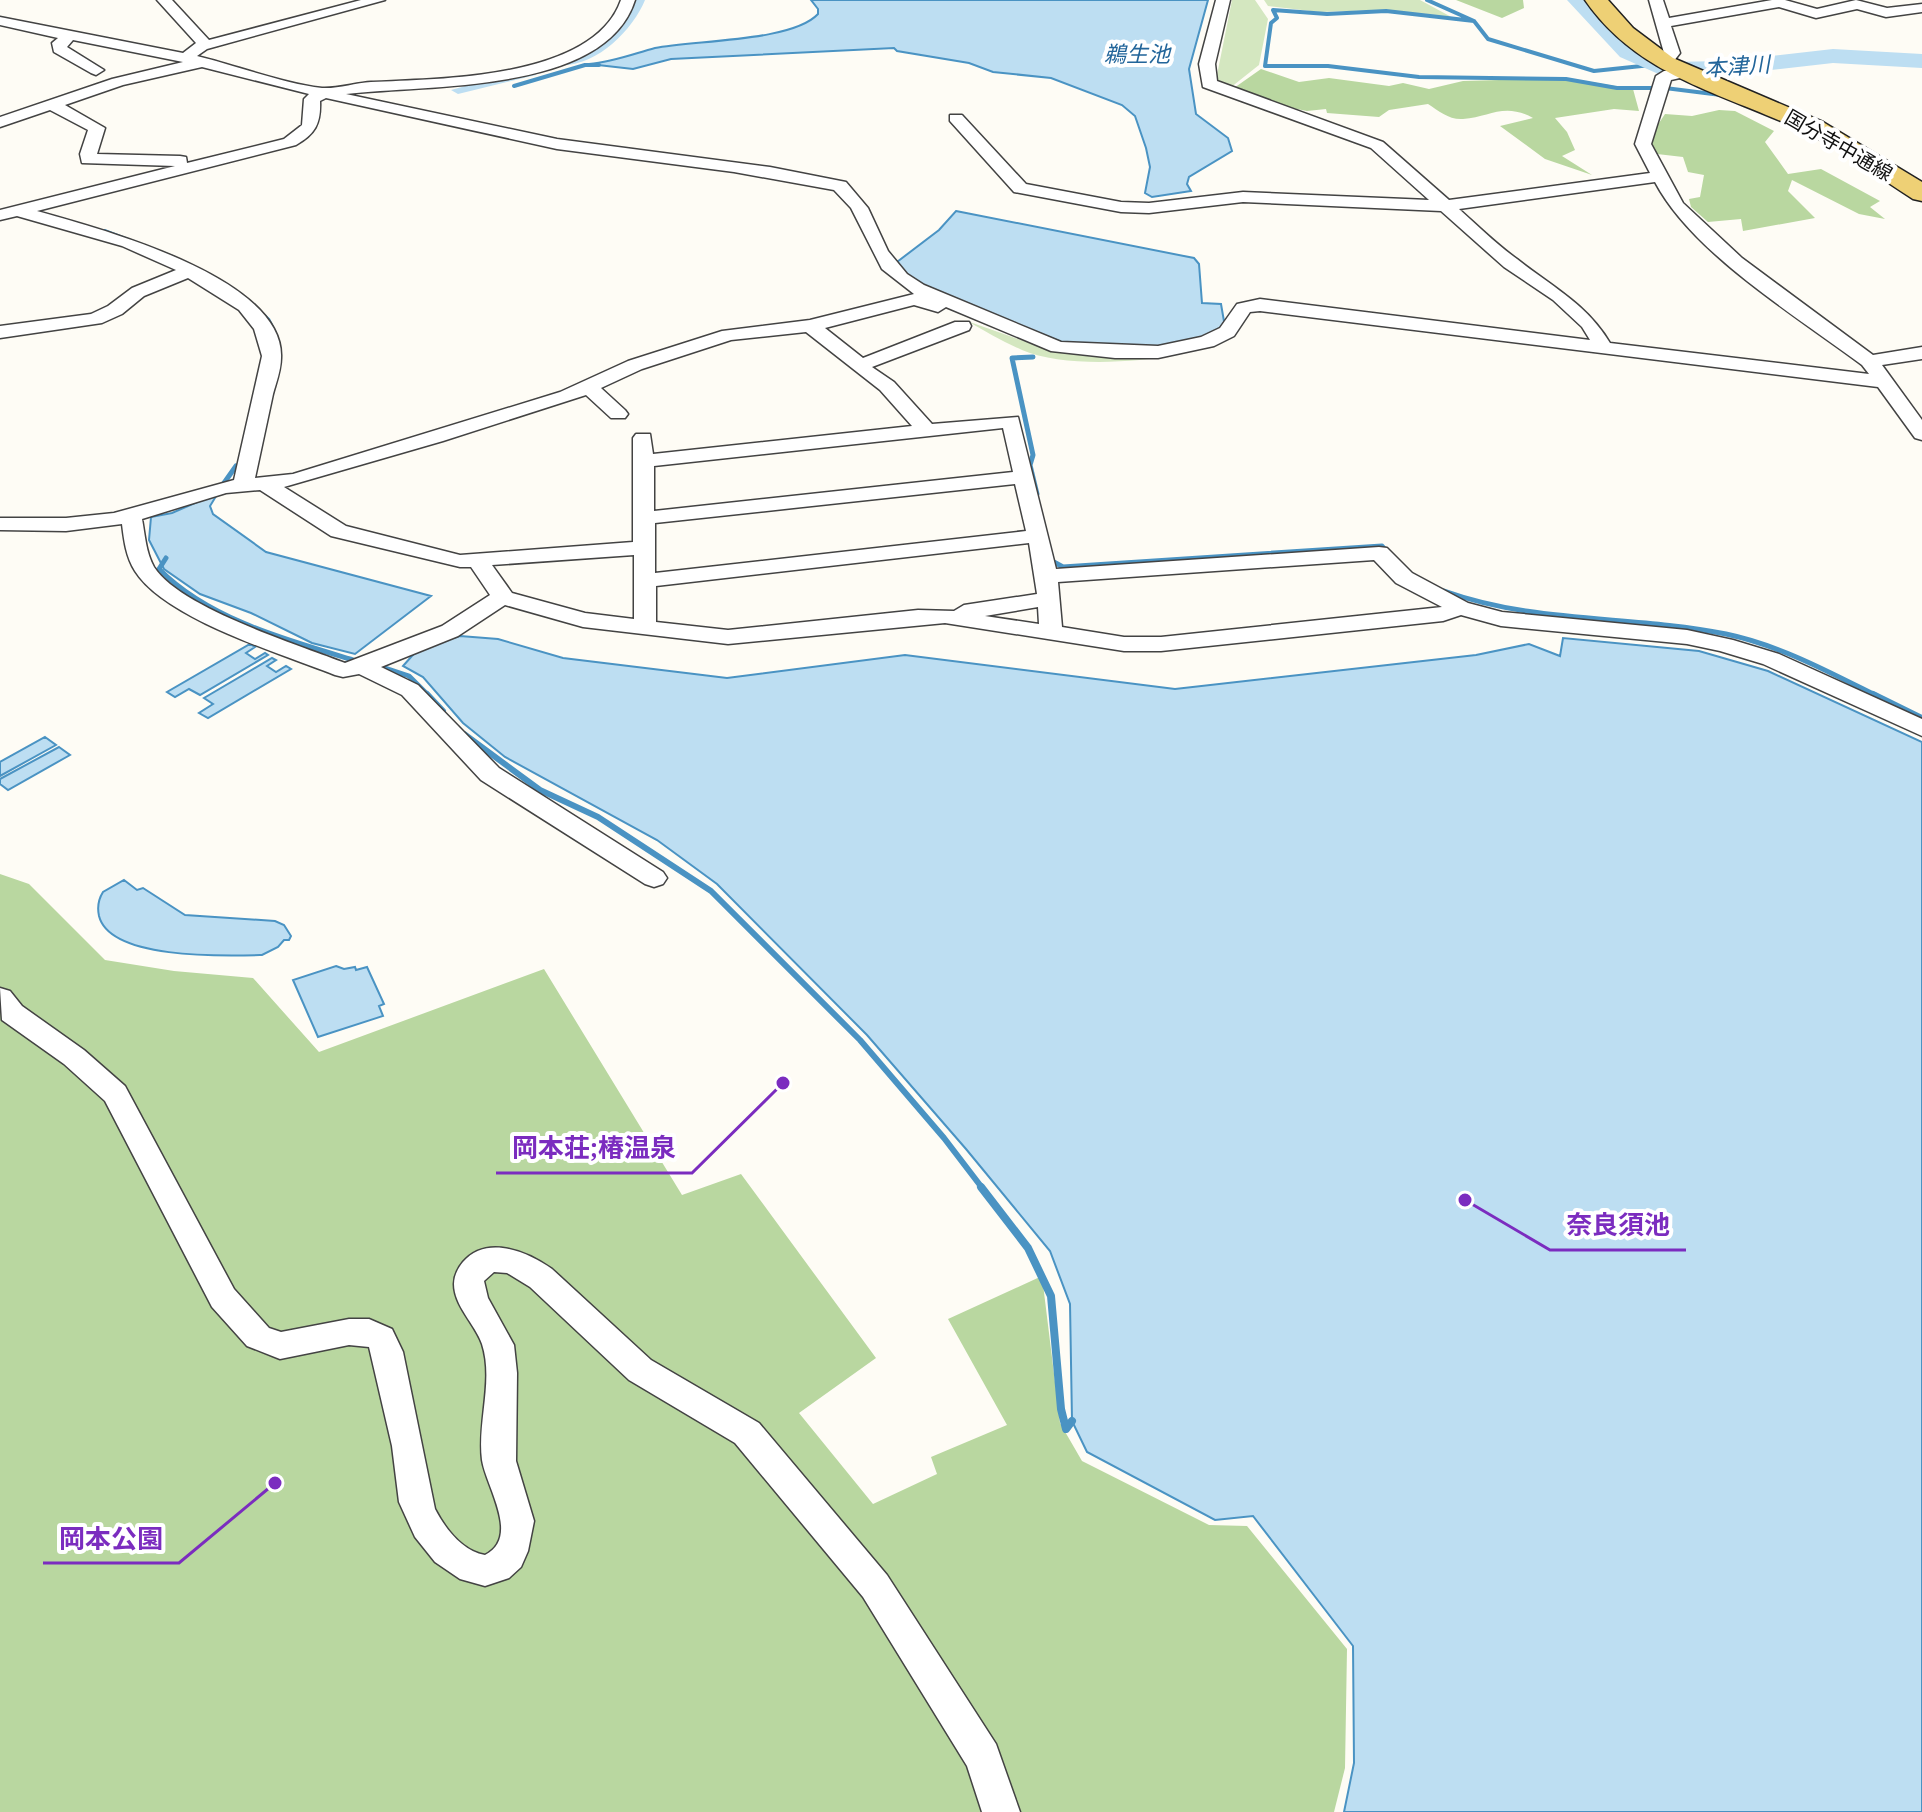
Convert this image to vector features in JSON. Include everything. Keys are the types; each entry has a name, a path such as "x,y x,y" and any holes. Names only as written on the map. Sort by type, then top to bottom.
{"main road":[{"name":"国分寺中通線","path":"1596,0 1625,33 1675,68 1814,127 1922,193"}],"street":[{"path":"164,0 188,23 203,54"},
{"path":"0,122 378,0"},
{"path":"6,210 290,142 307,132 313,122 312,99 325,93 354,88 454,83 575,53 614,28 622,19 628,0"},
{"path":"1223,0 1207,64 1209,84 1377,145 1510,263 1559,296 1590,324 1604,348"},
{"path":"1656,0 1675,68 1664,76 1658,88 1643,144 1658,177 1685,216 1726,254 1878,359 1922,369"},
{"path":"1663,23 1780,3 1816,14 1858,4 1886,13 1922,8"},
{"path":"0,21 68,37 183,57 203,54 325,93 546,142 746,168 840,186 851,197 891,271 918,289 1058,347 1158,352 1207,342 1227,332 1244,308 1260,305 1883,382"},
{"path":"68,37 60,43 59,49 96,70"},
{"path":"52,105 97,128 96,136 89,144 88,159 216,162"},
{"path":"956,118 1011,182 1020,188 1090,202 1149,208 1243,197 1443,206 1658,177"},
{"path":"6,210 128,242 170,259 246,306 263,328 272,356 243,485"},
{"path":"0,332 95,319 115,310 138,292 189,271"},
{"path":"0,524 48,527 89,525 131,516 224,487 309,476 532,408 589,387 635,365 729,335 810,326 915,299 975,318 988,319"},
{"path":"810,326 887,386 927,430"},
{"path":"859,366 962,326"},
{"path":"1878,359 1922,353"},
{"path":"1878,359 1883,382 1915,415 1922,434"},
{"path":"589,387 618,414"},
{"path":"643,461 1011,421 1047,576 1051,634"},
{"path":"641,627 645,621 643,438"},
{"path":"644,518 1024,477"},
{"path":"265,484 339,531 460,561 644,548"},
{"path":"131,516 136,548 146,572 163,590 198,609 343,670 362,666 466,624 502,597"},
{"path":"645,581 1038,536"},
{"path":"1047,576 1379,553 1404,578 1460,608 1501,619 1687,637 1725,645 1771,659 1922,728"},
{"path":"479,561 482,569 499,585 502,597"},
{"path":"502,597 583,620 728,637 753,637 945,616 1050,599"},
{"path":"945,616 1124,644 1161,644 1443,614 1460,608"},
{"path":"362,666 410,690 490,774 654,878"},
{"path":"0,998 12,1013 74,1057 115,1094 223,1298 258,1337 280,1346 349,1332 369,1332 381,1338 387,1352 414,1477 416,1502 425,1522 445,1551 465,1565 485,1571 498,1566 511,1554 517,1530 515,1503 499,1464 496,1428 499,1349 493,1330 473,1300 468,1282 471,1274 486,1263 497,1259 510,1260 523,1264 541,1278 640,1370 747,1433 875,1586 983,1757 1001,1812"}],"green space":[{"path":"1232,0 1255,0 1268,19 1259,65 1230,88 1216,80"},
{"path":"1264,0 1420,0 1457,20 1382,10 1319,12 1268,6"},
{"path":"1456,0 1523,0 1524,8 1502,18"},
{"path":"1261,69 1299,82 1329,78 1389,86 1403,83 1429,89 1463,81 1567,78 1633,89 1639,111 1614,109 1555,118 1567,132 1575,150 1562,156 1592,175 1545,159 1500,126 1533,118 1523,113 1505,111 1458,119 1428,104 1389,110 1379,117 1327,113 1326,109 1307,111 1282,106 1234,88"},
{"path":"1719,110 1735,111 1774,131 1765,142 1788,174 1821,169 1880,201 1870,207 1885,219 1859,214 1792,180 1788,191 1815,218 1743,231 1741,219 1708,222 1691,207 1689,199 1700,197 1704,175 1688,172 1683,157 1657,154 1649,138 1665,114 1692,116"},
{"path":"967,321 1055,352 1096,357 1175,355 1118,361 1056,359 1022,350"},
{"path":"0,874 29,884 105,960 174,971 253,978 319,1052 544,969 682,1195 741,1174 876,1358 799,1413 873,1504 937,1474 931,1457 1007,1425 948,1319 1042,1276 1060,1423 1082,1461 1209,1525 1247,1526 1347,1649 1345,1768 1334,1812 0,1812"}],"water":[{"name":"鵜生池","path":"811,0 1208,0 1189,69 1196,114 1228,138 1232,151 1189,177 1187,184 1191,191 1152,197 1145,193 1150,167 1146,148 1135,116 1122,105 1051,78 993,72 969,63 894,48 671,59 633,69 589,64 672,45 787,30 818,14"},
{"path":"956,211 1194,258 1199,264 1202,303 1221,304 1225,327 1201,340 1158,347 1069,345 912,282 893,265 939,230"},
{"path":"218,493 210,506 213,514 266,552 431,596 355,654 312,643 251,613 200,594 164,569 149,540 151,517 172,513"},
{"path":"460,636 498,639 563,658 727,678 905,655 1175,689 1476,655 1529,644 1560,656 1563,638 1699,651 1768,671 1922,742 1922,1812 1344,1812 1354,1763 1353,1646 1253,1516 1215,1520 1087,1452 1072,1421 1070,1304 1050,1251 867,1035 717,884 657,840 505,757 463,723 423,677 403,666 419,648"},
{"path":"250,644 255,647 246,653 255,659 265,653 268,655 200,695 189,689 175,697 167,692"},
{"path":"272,658 276,660 267,666 276,672 286,666 291,669 208,718 199,713 213,704 204,698"},
{"path":"45,737 56,745 0,776 0,762"},
{"path":"59,747 70,755 8,790 0,784 0,779"},
{"path":"124,880 137,890 143,888 185,915 275,921 284,925 291,936 262,955 197,955 146,948 124,941 108,930 99,916 98,907 103,892"},
{"path":"336,966 344,969 355,967 356,970 367,967 384,1004 379,1006 383,1016 318,1037 293,980"}],"waterway":[{"path":"564,62 589,52 619,33 639,0"},
{"path":"1427,0 1474,21"},
{"name":"本津川","path":"1578,0 1628,52 1663,69 1726,68 1833,56 1922,61"},
{"path":"1474,21 1386,11 1327,14 1273,10 1277,18 1271,23 1265,66 1328,66 1419,77 1566,79 1617,88 1665,88 1721,95"},
{"path":"1474,21 1488,39 1594,71 1651,65"},
{"path":"514,86 585,65 599,65"},
{"path":"458,90 531,72"},
{"path":"105,231 173,257"},
{"path":"253,306 268,320 274,332"},
{"path":"1033,357 1012,358 1033,455 1030,465 1037,494"},
{"path":"224,483 236,466"},
{"path":"1051,555 1052,561 1063,567 1382,546 1386,551"},
{"path":"166,558 159,569 179,587 226,615 278,637 357,661"},
{"path":"1444,591 1514,609 1726,634 1784,652 1877,696"},
{"path":"379,666 409,676 427,694"},
{"path":"427,694 443,711"},
{"path":"1873,694 1922,718"},
{"path":"464,734 540,790 598,817 711,891 860,1040 983,1189"},
{"path":"981,1187 1028,1248 1051,1296 1061,1409 1066,1429 1072,1421"}],"place":[{"name":"岡本荘;椿温泉","path":"783,1083"},
{"name":"奈良須池","path":"1465,1200"},
{"name":"岡本公園","path":"275,1483"}]}
